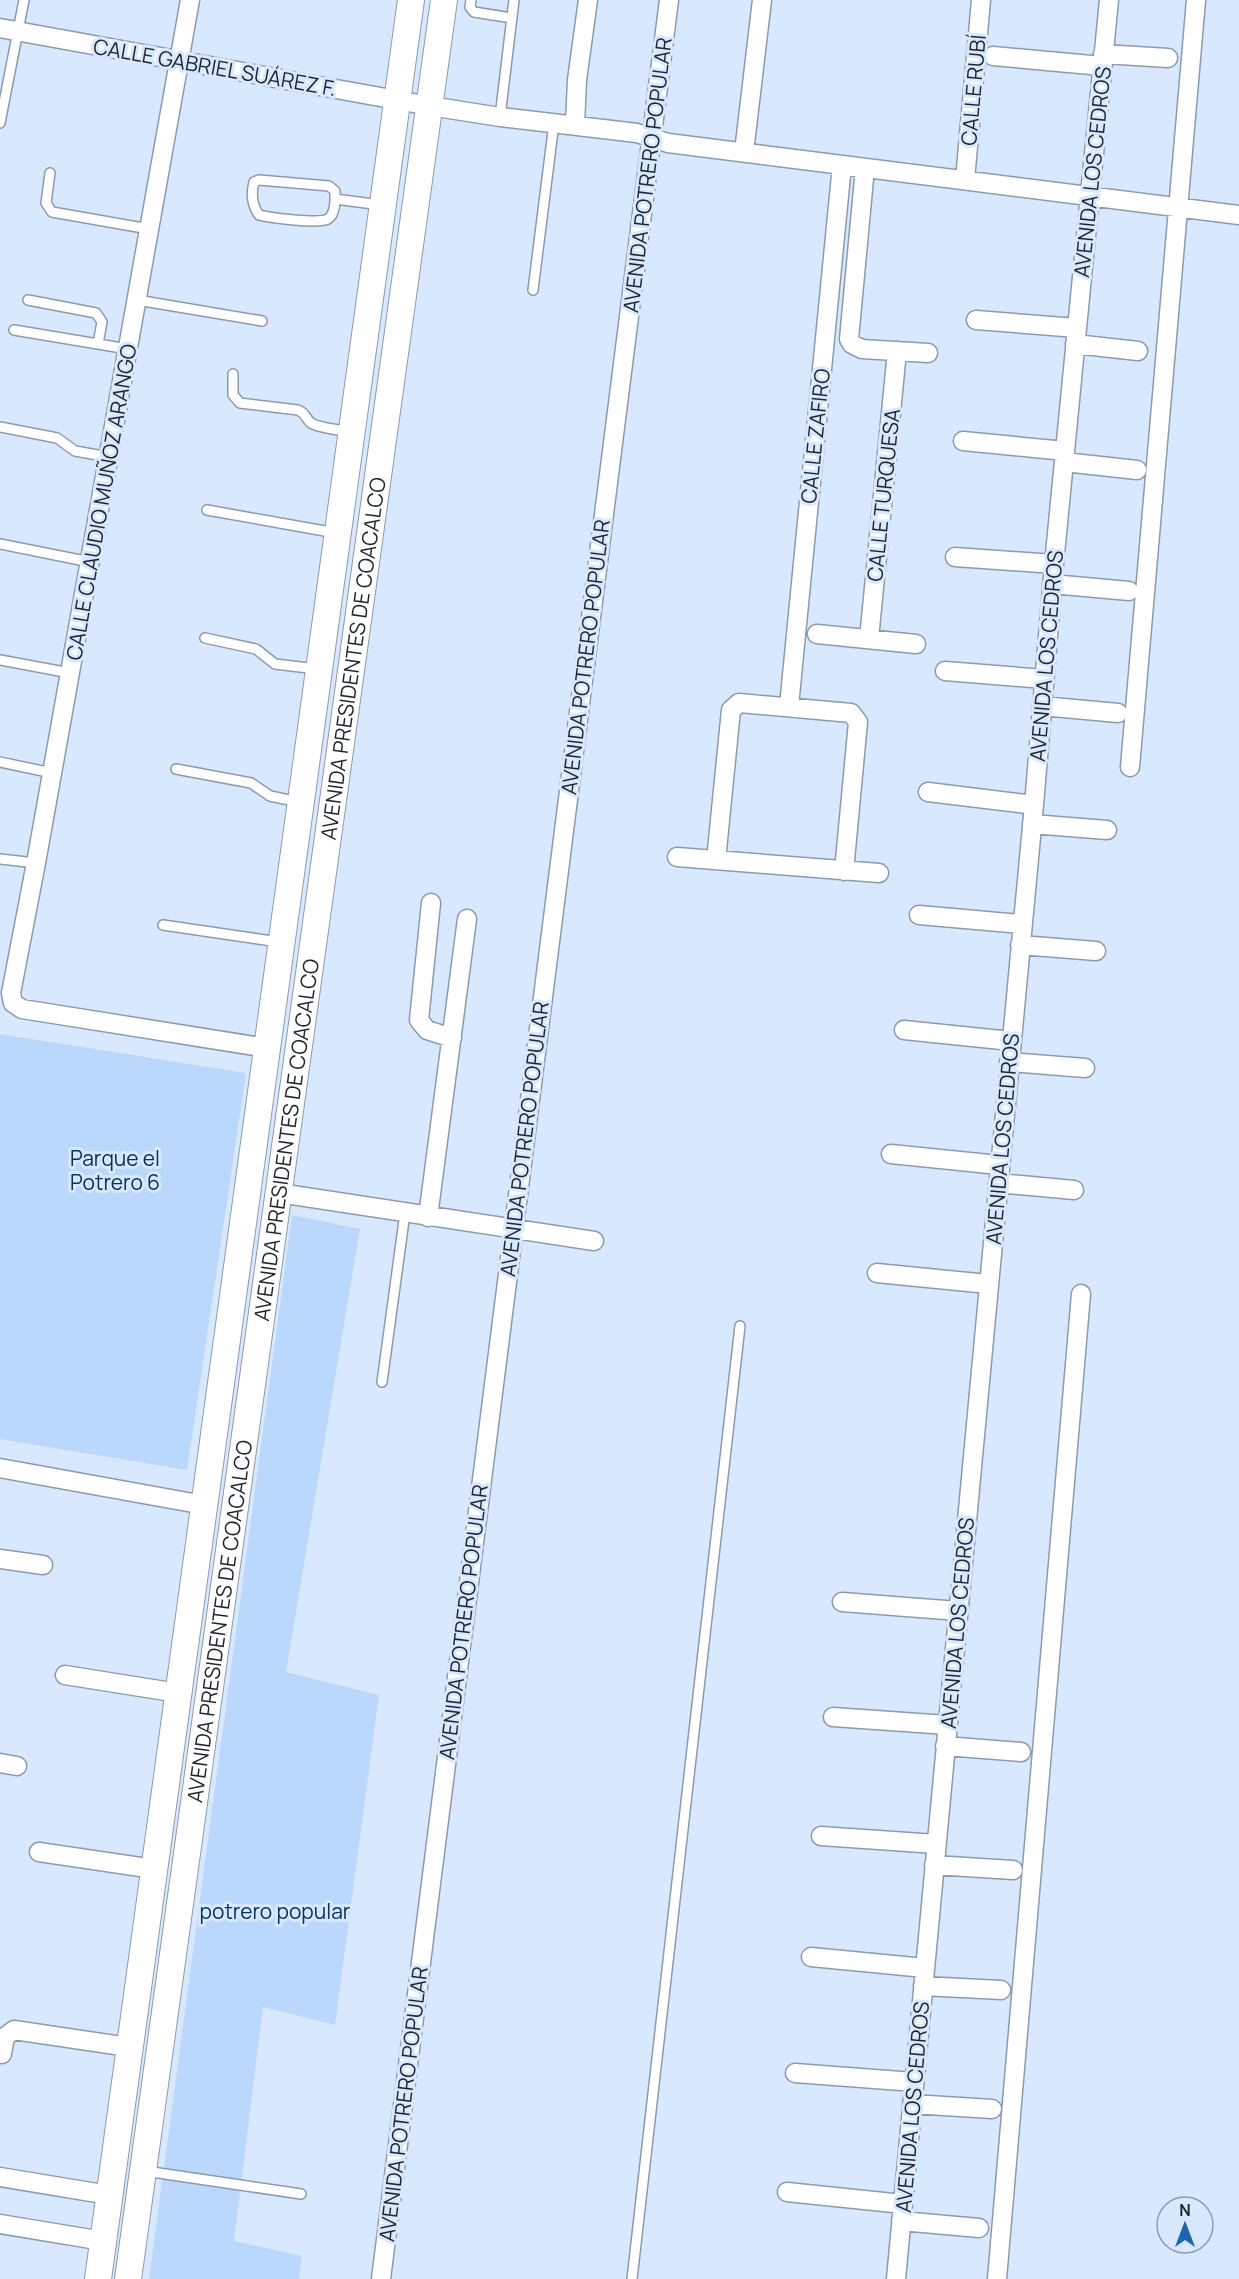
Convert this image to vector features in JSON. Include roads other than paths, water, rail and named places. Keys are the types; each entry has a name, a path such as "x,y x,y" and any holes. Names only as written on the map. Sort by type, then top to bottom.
{"street":[{"name":"CALLE CLAUDIO MUÑOZ ARANGO","path":"8,996 36,863 190,0"},
{"name":"AVENIDA PRESIDENTES DE COACALCO","path":"98,2279 411,0"},
{"name":"AVENIDA PRESIDENTES DE COACALCO","path":"128,2279 444,0"},
{"path":"575,125 577,80 588,0"},
{"name":"AVENIDA POTRERO POPULAR","path":"381,2279 669,0"},
{"path":"744,152 762,0"},
{"name":"CALLE RUBÍ","path":"965,180 981,0"},
{"name":"AVENIDA LOS CEDROS","path":"896,2279 1021,924 1034,805 1052,585 1109,0"},
{"path":"1130,767 1196,0"},
{"name":"CALLE GABRIEL SUÁREZ F.","path":"0,28 179,62 500,117 637,133 668,142 1239,215"},
{"path":"993,56 1103,60 1167,58"},
{"name":"CALLE ZAFIRO","path":"789,706 842,165"},
{"path":"865,168 849,339 856,347 928,353"},
{"path":"976,320 1076,336 1138,351"},
{"name":"CALLE TURQUESA","path":"869,639 897,351"},
{"path":"963,441 1065,456 1137,470"},
{"path":"955,557 1054,564"},
{"path":"1052,585 1129,591"},
{"path":"817,634 916,644"},
{"path":"945,671 1044,680"},
{"path":"716,860 731,710 739,703 789,706 851,713 858,722 844,872"},
{"path":"1041,706 1118,713"},
{"path":"928,792 1034,805"},
{"path":"1032,825 1107,830"},
{"path":"677,857 879,873"},
{"path":"431,903 419,1020 427,1029 452,1038"},
{"path":"919,915 1021,924"},
{"path":"428,1217 467,919"},
{"path":"1020,945 1096,951"},
{"path":"8,996 22,1009 267,1048"},
{"path":"904,1030 1011,1041"},
{"path":"1009,1062 1085,1068"},
{"path":"891,1154 1074,1190"},
{"path":"279,1193 594,1241"},
{"path":"877,1273 988,1284"},
{"path":"997,2279 1081,1294"},
{"path":"232,1300 263,1304"},
{"path":"0,1468 204,1505"},
{"path":"0,1559 43,1566"},
{"path":"842,1602 958,1611"},
{"path":"65,1675 178,1693"},
{"path":"833,1717 947,1725"},
{"path":"945,1746 1021,1752"},
{"path":"170,1755 200,1758"},
{"path":"822,1836 936,1844"},
{"path":"39,1852 154,1869"},
{"path":"934,1864 1013,1870"},
{"path":"811,1957 1000,1990"},
{"path":"2,2054 6,2037 14,2030 129,2047"},
{"path":"795,2073 914,2082"},
{"path":"912,2104 992,2109"},
{"path":"0,2177 109,2195"},
{"path":"788,2192 979,2228"},
{"path":"0,2224 103,2241"}],"lane":[{"path":"0,123 24,0"},
{"path":"471,0 470,7 474,12 512,18"},
{"path":"500,117 514,0"},
{"path":"533,290 554,123"},
{"path":"50,172 46,203 52,212 149,229"},
{"path":"259,180 314,183 325,184 332,188 335,198 333,213 329,218 319,221 259,215 252,192 254,182 259,180"},
{"path":"335,198 383,205"},
{"path":"28,300 96,313 102,322 98,345"},
{"path":"137,300 262,321"},
{"path":"14,330 128,350"},
{"path":"233,374 233,395 240,403 298,410 315,425 352,432"},
{"path":"0,427 57,438 75,452 109,457"},
{"path":"207,510 338,533"},
{"path":"0,544 90,562"},
{"path":"205,638 256,649 275,664 320,669"},
{"path":"0,660 70,673"},
{"path":"0,762 52,772"},
{"path":"176,768 251,783 270,796 301,802"},
{"path":"0,859 36,863"},
{"path":"163,925 282,943"},
{"path":"382,1382 405,1213"},
{"path":"632,2279 740,1326"},
{"path":"143,2170 301,2194"}],"park label":[{"name":"Parque el Potrero 6","path":"115,1170"},
{"name":"potrero popular","path":"275,1911"}]}
